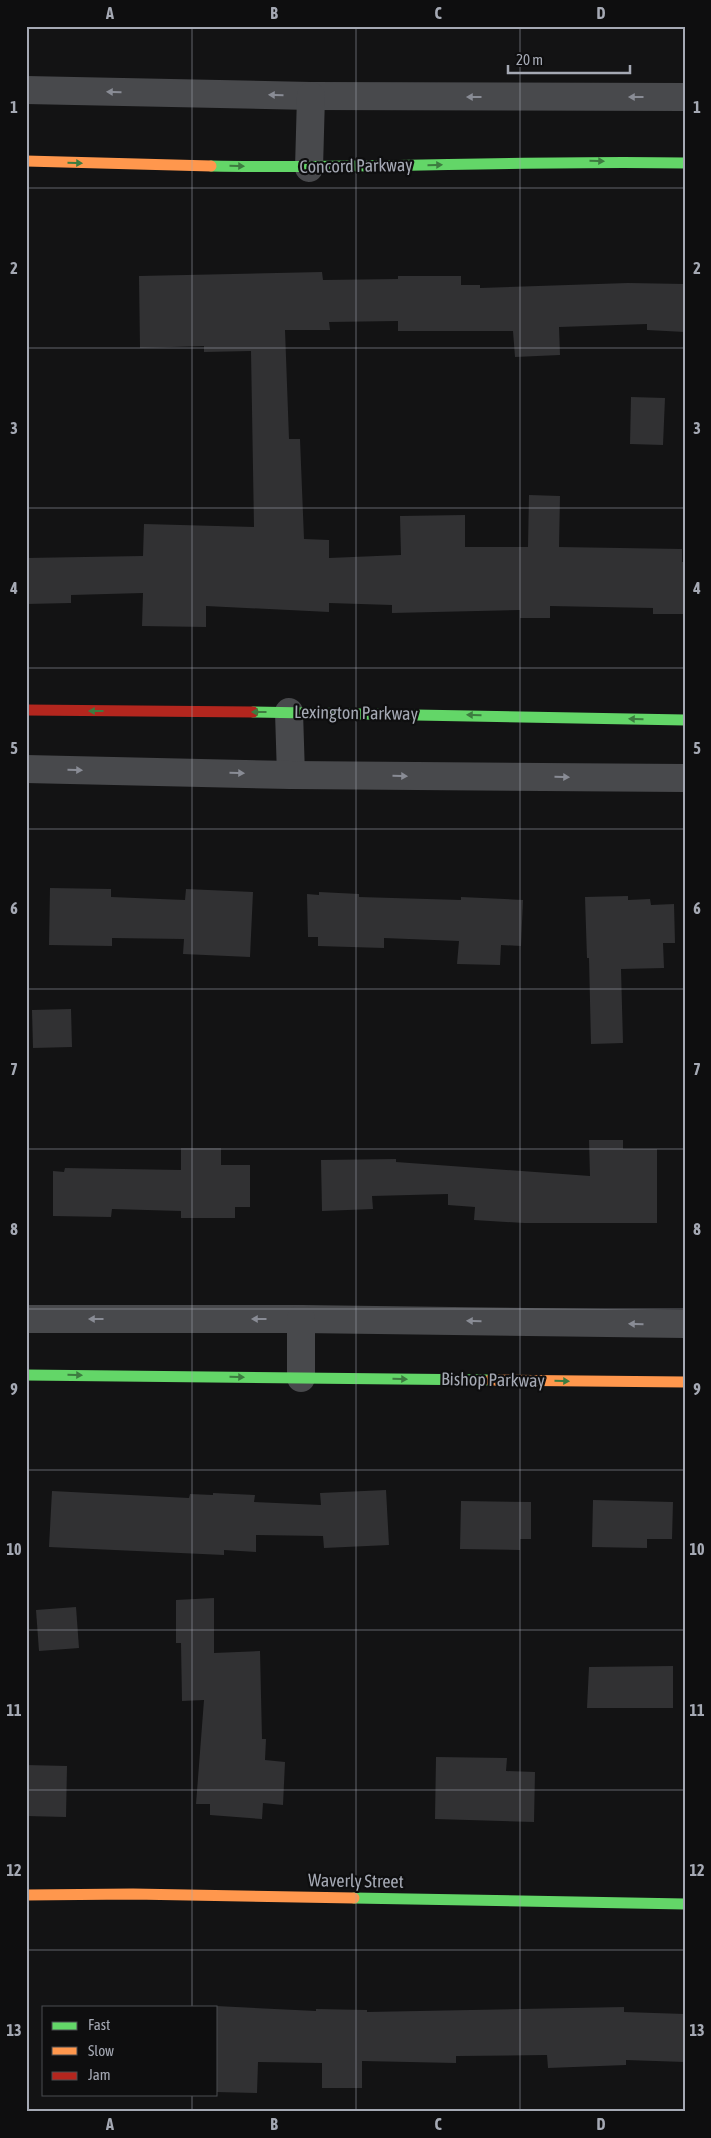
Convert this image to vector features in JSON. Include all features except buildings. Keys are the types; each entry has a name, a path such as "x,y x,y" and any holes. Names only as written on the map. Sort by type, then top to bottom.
{"street":[{"path":"26,90 311,96 685,98"},
{"path":"308,168 311,96"},
{"name":"Concord Parkway","path":"26,161 308,168 585,161 685,163"},
{"name":"Lexington Parkway","path":"26,710 290,712 685,720"},
{"path":"290,712 291,775"},
{"path":"26,769 291,775 685,778"},
{"path":"26,1319 301,1319 685,1324"},
{"path":"301,1319 301,1378"},
{"name":"Bishop Parkway","path":"26,1375 685,1382"},
{"name":"Waverly Street","path":"26,1895 133,1894 685,1904"}],"traffic: fast":[{"path":"211,166 685,163"},
{"path":"253,712 685,720"},
{"path":"26,1375 490,1380"},
{"path":"354,1898 685,1904"}],"traffic: slow":[{"path":"26,161 211,166"},
{"path":"490,1380 685,1382"},
{"path":"26,1895 133,1894 354,1898"}],"traffic: jam":[{"path":"26,710 253,712"}]}
